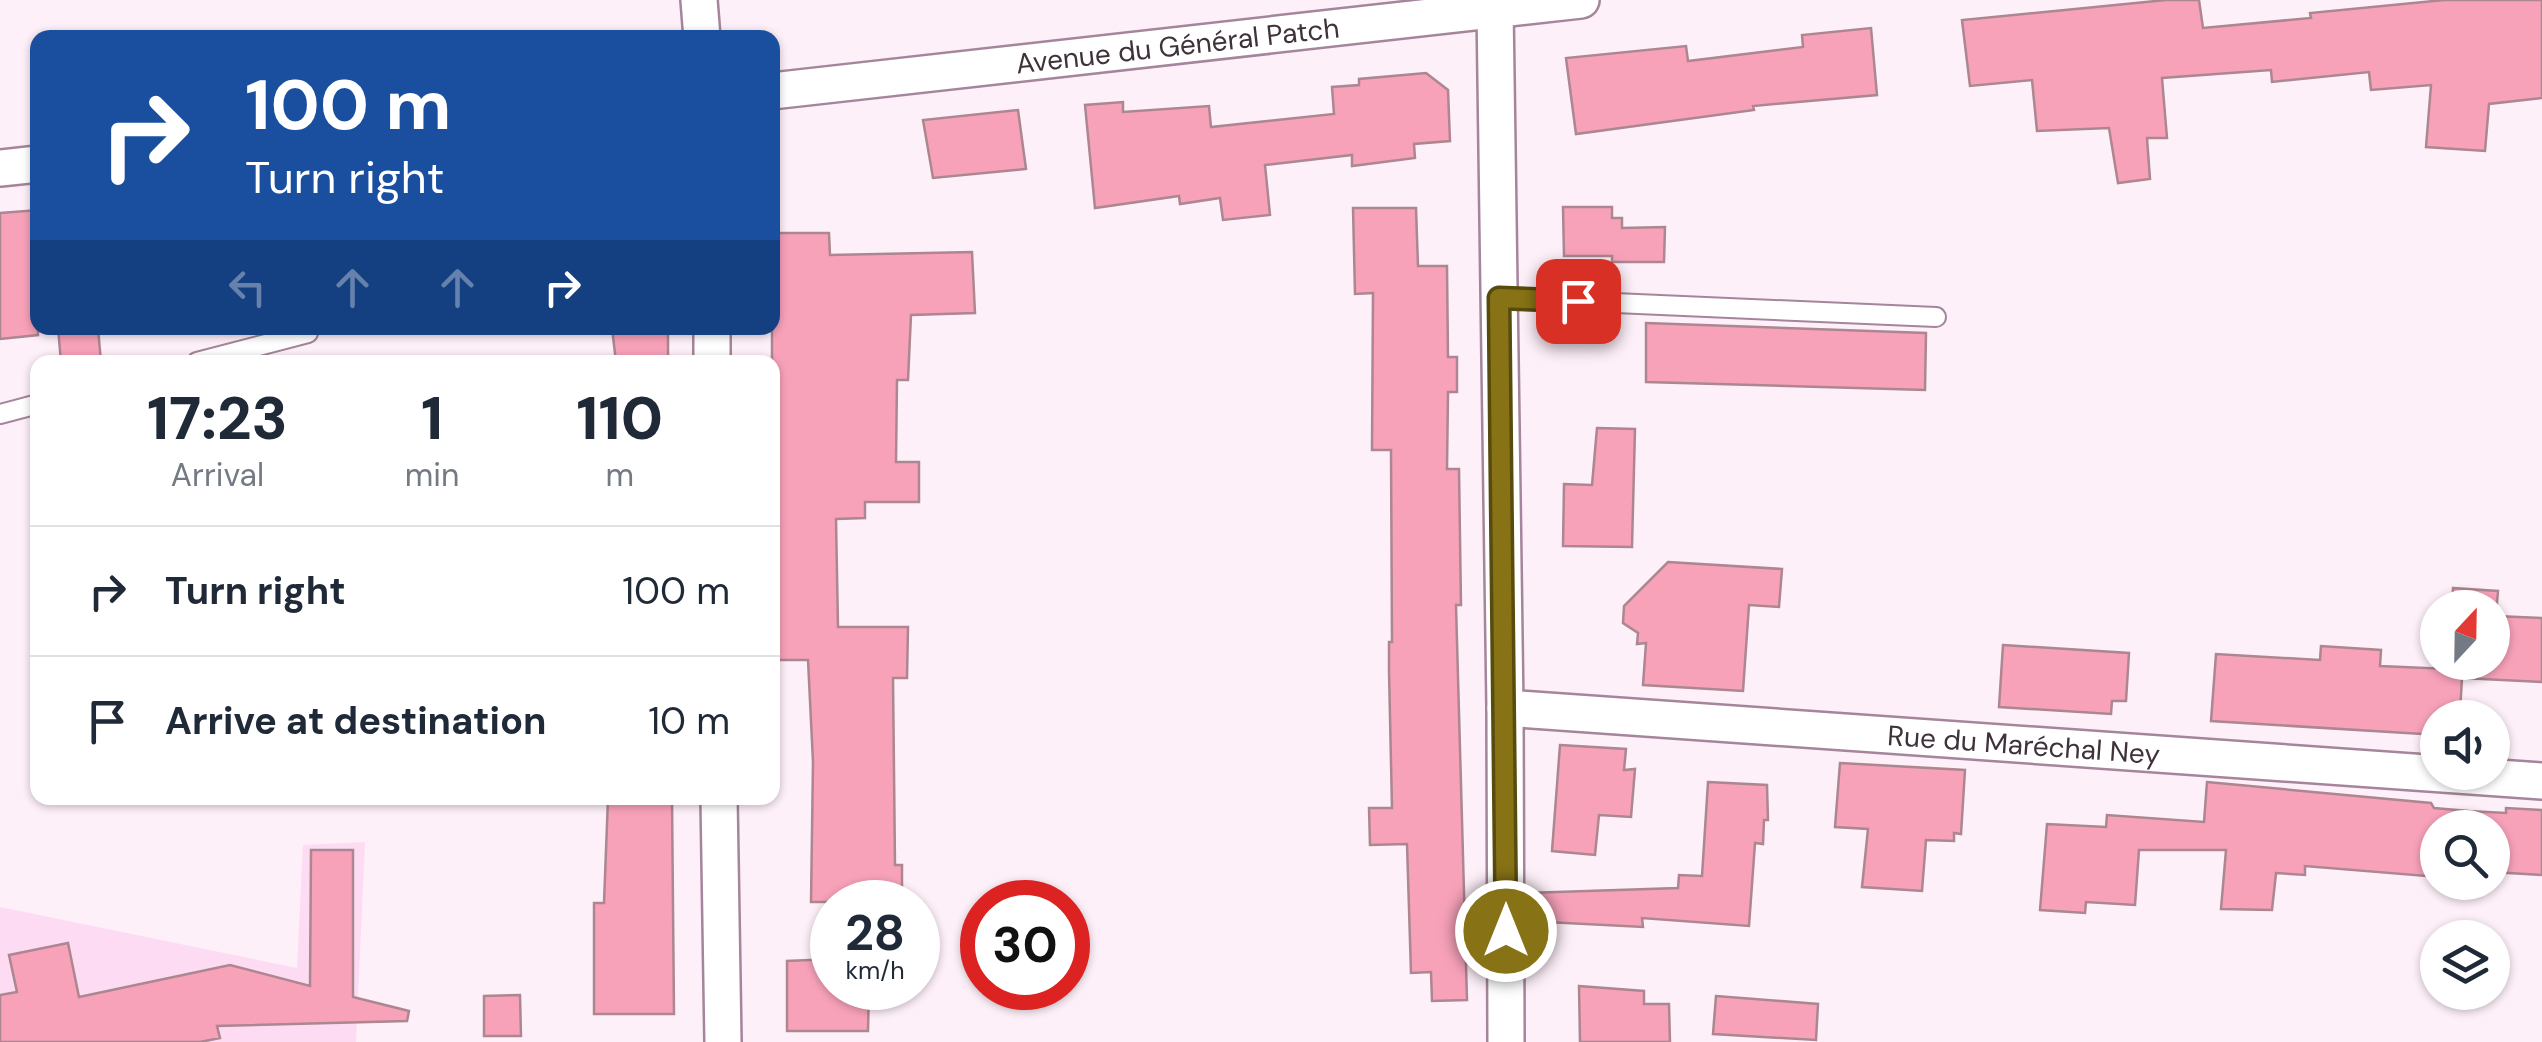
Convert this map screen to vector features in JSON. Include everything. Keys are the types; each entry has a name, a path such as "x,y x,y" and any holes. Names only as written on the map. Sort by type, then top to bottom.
{"street":[{"path":"699,0 701,30"},
{"name":"Avenue du Général Patch","path":"780,90 1580,0"},
{"path":"1495,8 1506,1042"},
{"path":"0,168 30,165"},
{"name":"Rue du Maréchal Ney","path":"1505,708 2542,780"},
{"path":"720,805 724,1042"}],"lane":[{"path":"1499,298 1936,317"},
{"path":"224,355 300,335"},
{"path":"0,414 30,406"}],"shaded area":[{"path":"365,842 356,1042 0,1042 0,907 297,968 303,845"}],"building":[{"path":"2199,0 2203,28 2444,0 2542,0 2542,98 2489,104 2485,151 2426,147 2431,85 2371,90 2369,72 2272,82 2271,70 2162,78 2167,138 2147,138 2150,179 2118,183 2109,128 2037,131 2032,80 1970,86 1962,20"},
{"path":"1871,28 1877,95 1753,106 1754,110 1576,134 1566,58 1686,46 1688,61 1803,47 1802,35"},
{"path":"1426,73 1448,90 1450,141 1414,144 1415,158 1352,166 1352,155 1265,165 1270,215 1223,220 1220,198 1180,204 1179,196 1095,208 1085,105 1123,102 1123,112 1209,106 1211,127 1334,114 1332,87 1359,85 1359,79"},
{"path":"1018,110 1026,169 933,178 923,120"},
{"path":"1563,207 1612,207 1612,218 1622,218 1622,228 1665,227 1664,262 1612,262 1612,256 1564,256"},
{"path":"1353,208 1416,208 1418,266 1447,266 1448,357 1457,357 1457,392 1448,392 1447,469 1459,469 1461,605 1456,605 1467,1000 1432,1001 1431,972 1411,973 1407,844 1370,845 1369,808 1392,808 1391,450 1372,450 1373,293 1355,294"},
{"path":"30,211 30,335 38,335 0,339 0,213"},
{"path":"780,233 829,233 830,255 972,252 975,313 911,315 908,380 897,380 896,462 919,462 919,502 865,502 865,518 836,519 838,627 908,627 907,678 893,678 895,865 902,865 902,880 811,880 813,762 808,660 780,660 780,355 772,355 772,335 780,335"},
{"path":"1646,323 1926,333 1925,390 1646,382"},
{"path":"59,335 99,335 100,355 60,355"},
{"path":"613,335 668,335 668,355 615,355"},
{"path":"1597,428 1635,429 1632,547 1563,546 1564,484 1592,485"},
{"path":"1668,562 1782,569 1779,607 1749,605 1743,691 1643,685 1646,643 1637,644 1638,633 1623,623 1624,606"},
{"path":"2510,617 2542,618 2542,682 2502,680 2510,680"},
{"path":"2003,645 2129,653 2126,701 2112,701 2111,714 1999,707"},
{"path":"2321,646 2381,650 2380,666 2420,668 2420,680 2462,680 2461,700 2420,700 2420,734 2211,721 2216,654 2320,660"},
{"path":"1560,745 1626,749 1624,770 1635,769 1631,817 1599,815 1595,855 1552,851"},
{"path":"1840,763 1965,770 1961,834 1954,833 1954,841 1926,840 1922,891 1862,887 1868,829 1835,827"},
{"path":"1708,782 1767,785 1768,820 1764,820 1763,844 1755,843 1749,926 1642,918 1643,927 1527,921 1527,893 1678,888 1679,875 1702,876"},
{"path":"2207,782 2431,803 2434,808 2457,810 2420,810 2420,876 2305,866 2305,875 2276,873 2272,910 2221,909 2226,850 2139,850 2135,905 2086,902 2085,913 2040,910 2047,824 2106,827 2107,815 2204,822"},
{"path":"608,805 672,805 674,1014 594,1014 594,903 604,903"},
{"path":"2506,808 2542,810 2542,875 2510,873 2510,810"},
{"path":"311,850 353,850 353,997 409,1011 407,1021 217,1026 220,1038 200,1042 0,1042 0,995 17,992 9,955 68,943 79,997 230,965 310,986"},
{"path":"810,960 810,1010 868,1010 868,1031 787,1031 787,961"},
{"path":"1579,986 1644,991 1644,1004 1669,1004 1670,1042 1580,1042"},
{"path":"520,995 521,1036 484,1036 484,996"},
{"path":"1716,996 1818,1004 1816,1040 1713,1034"}],"route":[{"path":"1506,931 1499,298 1578,301"}]}
